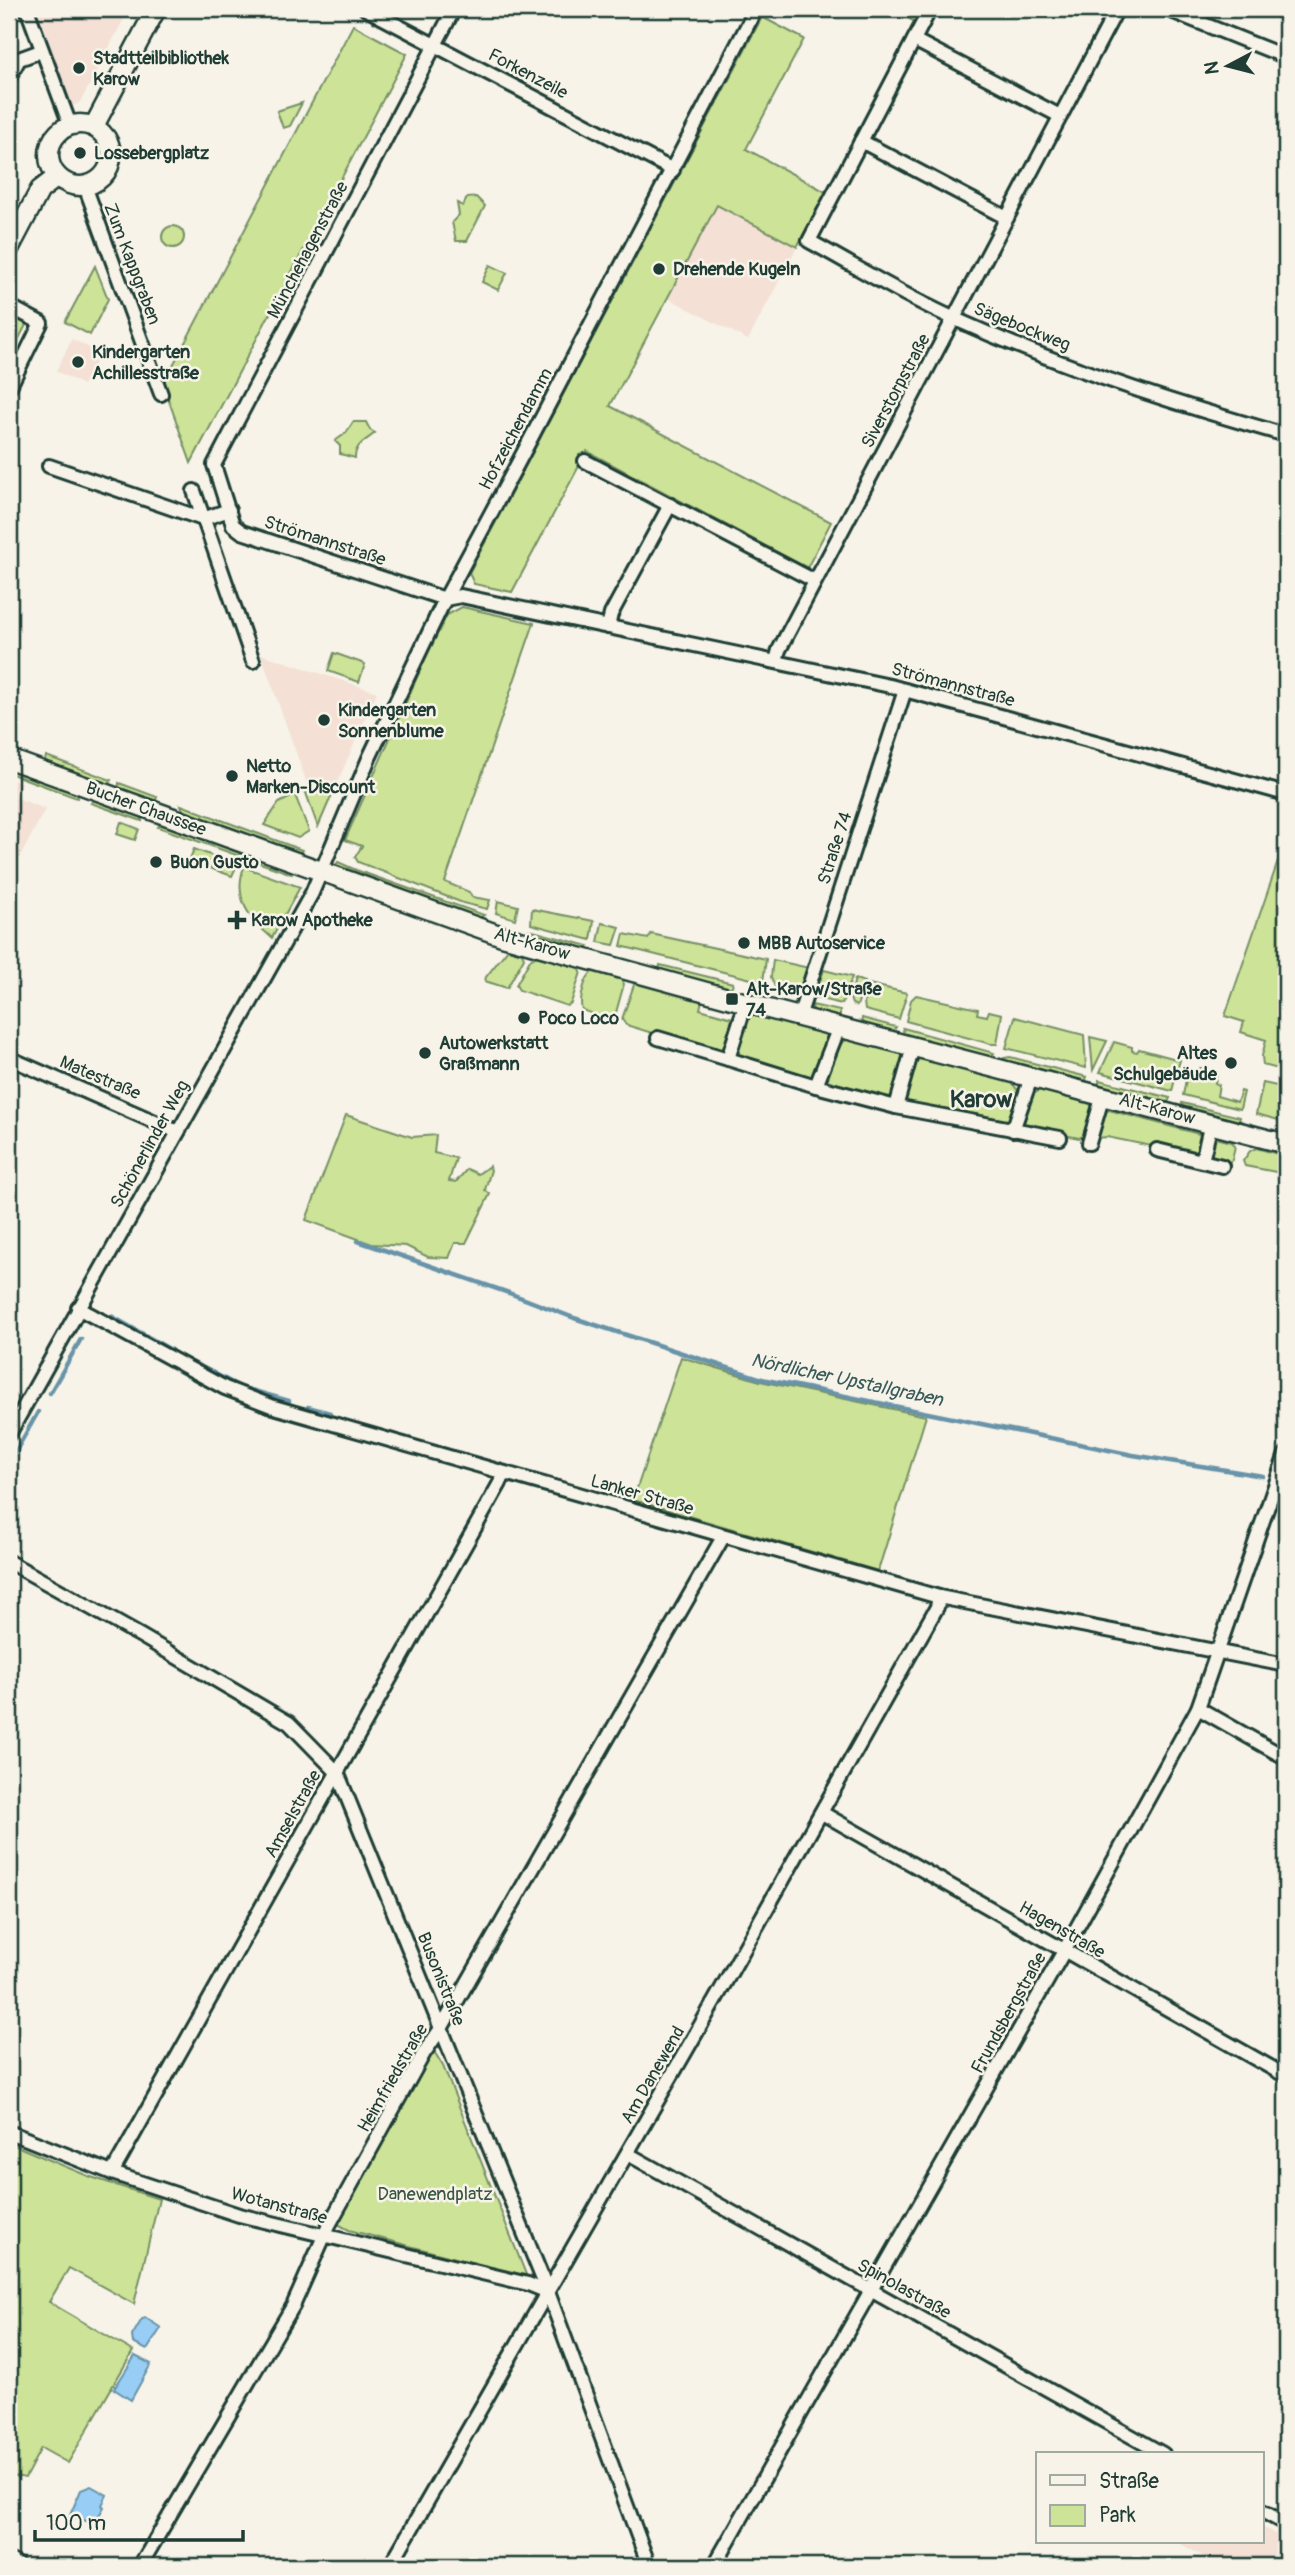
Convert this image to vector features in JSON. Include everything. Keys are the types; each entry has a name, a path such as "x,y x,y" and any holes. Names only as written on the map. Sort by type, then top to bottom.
{"main road":[{"path":"94,126 156,9"},
{"path":"83,123 94,126 104,134 111,145 110,167 95,183 85,186 65,183 52,169 48,156 51,142 59,131 70,125 83,123"},
{"path":"9,249 40,190 57,177"},
{"name":"Bucher Chaussee","path":"9,759 322,872"},
{"name":"Alt-Karow","path":"322,872 502,936 799,1017 1286,1144"},
{"path":"9,2563 15,2566"}],"street":[{"path":"27,9 70,125"},
{"name":"Forkenzeile","path":"366,9 673,170"},
{"name":"Münchehagenstraße","path":"229,510 214,465 454,9"},
{"name":"Hofzeichendamm","path":"322,872 370,756 444,599 756,9"},
{"path":"930,9 861,141 1007,218"},
{"name":"Siverstorpstraße","path":"776,661 779,650 1117,9"},
{"path":"1166,9 1286,57"},
{"path":"914,40 1060,116"},
{"path":"9,78 19,59 41,51"},
{"name":"Sägebockweg","path":"861,141 809,241 953,318 1081,370 1286,435"},
{"name":"Zum Kappgraben","path":"85,186 161,394"},
{"path":"9,306 41,323 9,388"},
{"path":"585,461 816,580"},
{"path":"49,466 203,519 229,510"},
{"path":"194,491 253,661"},
{"path":"608,627 611,614 670,505"},
{"name":"Strömannstraße","path":"229,510 233,524 242,532 444,599 461,596 905,690 1286,794"},
{"name":"Straße 74","path":"799,1017 905,690"},
{"name":"Schönerlinder Weg","path":"9,1434 322,872"},
{"path":"728,1059 746,1002"},
{"path":"816,1086 839,1027"},
{"path":"658,1038 816,1086 896,1107 1060,1138"},
{"path":"896,1107 913,1047"},
{"name":"Matestraße","path":"10,1060 178,1132"},
{"path":"1013,1130 1031,1078"},
{"name":"Alt-Karow","path":"1089,1143 1103,1096"},
{"name":"Alt-Karow","path":"1202,1161 1211,1123"},
{"path":"1157,1150 1222,1166"},
{"name":"Lanker Straße","path":"79,1308 225,1388 250,1398 723,1537 939,1597 1286,1665"},
{"name":"Frundsbergstraße","path":"714,2566 1064,1951 1198,1708 1286,1454"},
{"name":"Amselstraße","path":"112,2173 504,1473"},
{"name":"Heimfriedstraße","path":"140,2566 293,2306 324,2237 424,2053 442,2027 723,1537"},
{"name":"Busonistraße","path":"9,1562 289,1723 337,1772 548,2292 649,2566"},
{"name":"Am Danewend","path":"390,2566 822,1813 937,1607 939,1597"},
{"path":"1198,1708 1286,1758"},
{"name":"Hagenstraße","path":"822,1813 1286,2076"},
{"name":"Wotanstraße","path":"9,2132 112,2173 239,2215 528,2284 548,2292"},
{"name":"Spinolastraße","path":"628,2154 1159,2452"},
{"path":"1264,2512 1286,2525"}],"shaded area":[{"path":"38,9 129,9 80,102 71,107"},
{"path":"717,205 797,247 748,340 668,298"},
{"name":"Kindergarten Achillesstraße","path":"72,339 100,353 83,385 56,371"},
{"name":"Kindergarten Sonnenblume","path":"261,654 377,692 336,785 308,786"},
{"path":"9,779 21,783 14,797 45,809 9,878"},
{"path":"1264,2528 1286,2540 1286,2547 1276,2566 1221,2566 1181,2544 1264,2544"}],"green space":[{"path":"890,9 921,9 915,22"},
{"path":"762,17 804,39 746,149 826,192 797,247 717,205 610,406 831,522 807,568 587,451 512,592 474,584 469,573"},
{"path":"353,25 407,54 191,463 163,384"},
{"path":"302,103 290,126 283,128 277,111"},
{"path":"476,197 485,206 467,241 456,241 452,222 459,215 457,203 463,206 467,198"},
{"path":"173,226 181,229 184,237 181,245 173,248 165,245 162,237 165,229"},
{"path":"490,265 507,273 498,290 482,282"},
{"path":"95,266 108,299 90,335 65,322"},
{"path":"9,312 28,321 9,358"},
{"path":"353,422 366,422 375,433 359,446 355,458 340,454 340,446 335,441 346,433"},
{"path":"462,607 534,623 445,882 469,892 472,897 490,900 487,909 463,903 358,862 355,857 362,846 345,840 429,650 447,615"},
{"path":"334,653 365,664 359,682 328,671"},
{"path":"46,756 111,780 107,788 44,765"},
{"path":"9,767 79,792 77,798 9,773"},
{"path":"119,783 157,797 155,802 118,792"},
{"path":"320,790 333,792 318,827 306,793"},
{"path":"295,795 309,831 298,838 264,825 279,803"},
{"path":"96,798 142,816 142,821 91,803"},
{"path":"181,805 302,850 299,856 240,836 240,831 229,827 227,831 185,816"},
{"path":"121,822 139,829 135,840 117,834"},
{"path":"160,824 241,851 239,856 158,827"},
{"path":"1286,838 1286,1071 1263,1065 1266,1040 1241,1032 1244,1022 1225,1016"},
{"path":"194,849 237,865 232,876 189,861"},
{"path":"250,855 293,870 292,874 248,859"},
{"path":"338,862 484,915 477,920 339,869 336,865"},
{"path":"244,867 300,887 272,938 256,923 245,907 240,888"},
{"path":"498,901 518,906 515,919 496,913"},
{"path":"532,909 594,921 591,940 531,924"},
{"path":"602,923 620,927 614,945 598,942"},
{"path":"529,930 589,946 586,951 528,938"},
{"path":"624,934 648,939 651,934 766,959 763,982 621,946"},
{"path":"508,949 522,953 524,958 507,988 485,981 486,977"},
{"path":"537,956 579,967 581,972 571,1003 567,1006 519,990 516,985 530,960"},
{"path":"773,960 809,968 800,993 775,987 771,977"},
{"path":"660,965 733,983 727,990 659,970"},
{"path":"824,970 852,977 842,1004 817,998 815,995"},
{"path":"593,971 620,978 624,984 615,1016 610,1020 582,1010 583,989"},
{"path":"855,979 865,982 857,1006 852,1004 850,998"},
{"path":"635,982 702,1000 700,1009 736,1019 726,1051 720,1054 626,1025 622,1019"},
{"path":"869,984 907,993 899,1019 865,1010 864,1002"},
{"path":"916,995 978,1009 977,1014 987,1016 989,1011 1002,1014 997,1044 906,1021 911,1000"},
{"path":"812,1005 840,1011 840,1018 813,1011"},
{"path":"751,1013 827,1034 828,1046 815,1077 809,1080 739,1058 735,1053 746,1017"},
{"path":"1015,1017 1084,1035 1086,1068 1006,1048"},
{"path":"862,1018 896,1027 891,1034 861,1026"},
{"path":"903,1028 994,1053 990,1060 904,1038"},
{"path":"1090,1037 1107,1041 1093,1070"},
{"path":"848,1039 901,1053 904,1060 894,1097 889,1099 828,1086 823,1077 834,1048"},
{"path":"1114,1042 1132,1047 1132,1051 1137,1052 1139,1049 1180,1060 1172,1091 1100,1072"},
{"path":"1010,1057 1087,1077 1084,1085 1005,1063 1004,1058"},
{"path":"920,1058 1012,1083 1019,1092 1010,1120 1002,1123 906,1105 902,1098 913,1061"},
{"path":"1200,1068 1217,1072 1217,1096 1237,1102 1241,1091 1244,1092 1240,1109 1183,1095 1188,1069 1197,1072"},
{"path":"1099,1080 1170,1098 1167,1104 1099,1089"},
{"path":"1263,1083 1286,1088 1286,1122 1256,1114"},
{"path":"1040,1090 1090,1104 1095,1111 1087,1135 1079,1138 1024,1127 1021,1121 1031,1096"},
{"path":"1182,1103 1240,1117 1239,1123 1183,1112"},
{"path":"1109,1110 1199,1134 1204,1139 1200,1152 1195,1155 1107,1137 1096,1138 1103,1113"},
{"path":"346,1115 412,1137 436,1135 434,1153 456,1158 449,1181 456,1182 467,1169 478,1174 489,1166 491,1170 485,1190 490,1194 466,1243 455,1243 449,1258 428,1257 406,1246 372,1244 306,1220"},
{"path":"1216,1138 1232,1142 1235,1146 1232,1160 1228,1163 1205,1157 1210,1141"},
{"path":"1256,1148 1286,1156 1286,1174 1245,1166 1243,1161 1250,1151"},
{"path":"681,1357 760,1381 926,1416 878,1571 633,1500"},
{"name":"Danewendplatz","path":"432,2048 443,2066 527,2277 349,2230 336,2223"},
{"path":"9,2143 88,2176 159,2199 134,2304 69,2268 49,2302 133,2351 68,2463 41,2448 25,2478 9,2475"}],"water":[{"path":"146,2318 161,2328 147,2350 133,2343 132,2336 142,2319"},
{"path":"135,2356 151,2364 131,2400 114,2389"},
{"path":"91,2486 107,2495 102,2505 104,2507 94,2524 70,2515 81,2490"}],"waterway":[{"name":"Nördlicher Upstallgraben","path":"358,1241 574,1318 762,1379 1133,1455 1263,1476"},
{"name":"Nördlicher Upstallgraben","path":"111,1316 171,1350"},
{"name":"Nördlicher Upstallgraben","path":"50,1393 81,1339"},
{"name":"Nördlicher Upstallgraben","path":"200,1366 240,1387 289,1401"},
{"name":"Nördlicher Upstallgraben","path":"308,1407 330,1413"},
{"name":"Nördlicher Upstallgraben","path":"9,1463 38,1412"}],"place":[{"name":"Stadtteilbibliothek Karow","path":"79,68"},
{"name":"Lossebergplatz","path":"80,153"},
{"name":"Drehende Kugeln","path":"659,269"},
{"name":"Kindergarten Achillesstraße","path":"78,362"},
{"name":"Kindergarten Sonnenblume","path":"324,720"},
{"name":"Netto Marken-Discount","path":"232,776"},
{"name":"Buon Gusto","path":"156,862"},
{"name":"Karow Apotheke","path":"237,920"},
{"name":"MBB Autoservice","path":"744,943"},
{"name":"Alt-Karow/Straße 74","path":"732,999"},
{"name":"Poco Loco","path":"524,1018"},
{"name":"Autowerkstatt Graßmann","path":"425,1053"},
{"name":"Altes Schulgebäude","path":"1231,1063"}],"district":[{"name":"Karow","path":"981,1099"}]}
